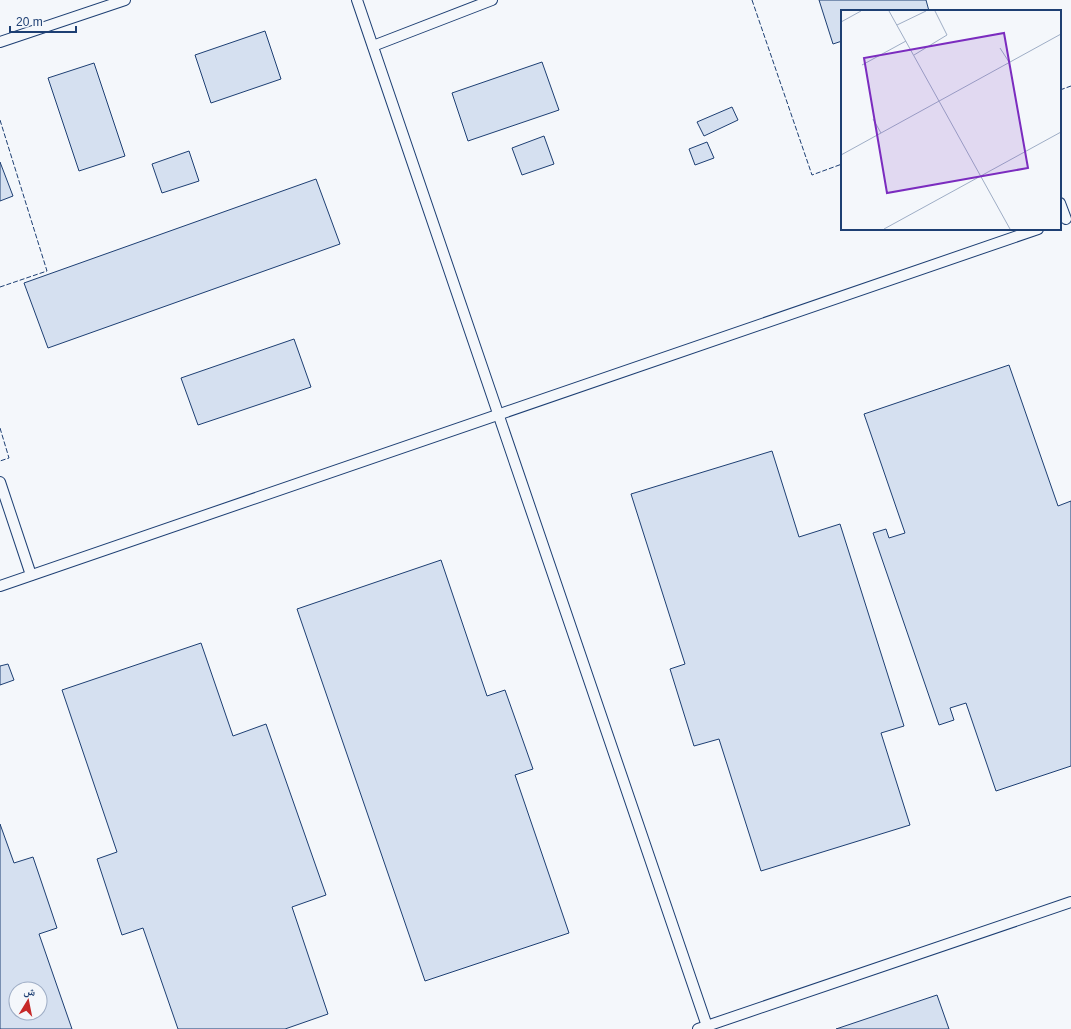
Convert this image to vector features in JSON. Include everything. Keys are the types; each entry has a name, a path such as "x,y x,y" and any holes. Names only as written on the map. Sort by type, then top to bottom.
{"lane":[{"path":"0,42 125,0"},
{"path":"357,0 704,1028 1071,902"},
{"path":"373,46 492,0"},
{"path":"1061,205 1066,220"},
{"path":"0,586 1035,230"},
{"path":"0,482 31,575"}],"building":[{"path":"819,0 926,0 929,10 841,10 841,41 833,44"},
{"path":"265,31 281,79 211,103 195,55"},
{"path":"542,62 559,110 468,141 452,93"},
{"path":"94,63 125,156 79,171 48,78"},
{"path":"732,107 738,120 704,136 697,122"},
{"path":"544,136 554,164 522,175 512,148"},
{"path":"707,142 714,158 695,165 689,149"},
{"path":"189,151 199,181 162,193 152,164"},
{"path":"0,162 13,196 0,201"},
{"path":"316,179 340,244 48,348 24,283"},
{"path":"294,339 311,387 198,425 181,378"},
{"path":"1009,365 1058,506 1071,501 1071,766 996,791 966,703 950,708 954,720 939,725 873,533 886,529 889,538 905,533 864,414"},
{"path":"772,451 799,537 840,524 904,726 881,733 910,825 761,871 719,739 694,746 670,669 685,664 631,494"},
{"path":"441,560 487,696 505,690 533,769 515,775 569,933 425,981 297,609"},
{"path":"201,643 233,736 266,724 326,895 292,907 328,1014 285,1029 178,1029 143,928 122,935 97,859 117,852 62,690"},
{"path":"8,664 14,680 0,685 0,666"},
{"path":"0,824 14,863 33,857 57,928 39,934 72,1029 0,1029"},
{"path":"937,995 949,1029 836,1029"}],"fence":[{"path":"752,0 812,175 841,164"},
{"path":"1061,90 1071,86"},
{"path":"0,120 47,271 0,287"},
{"path":"0,428 9,458 0,461"}]}
